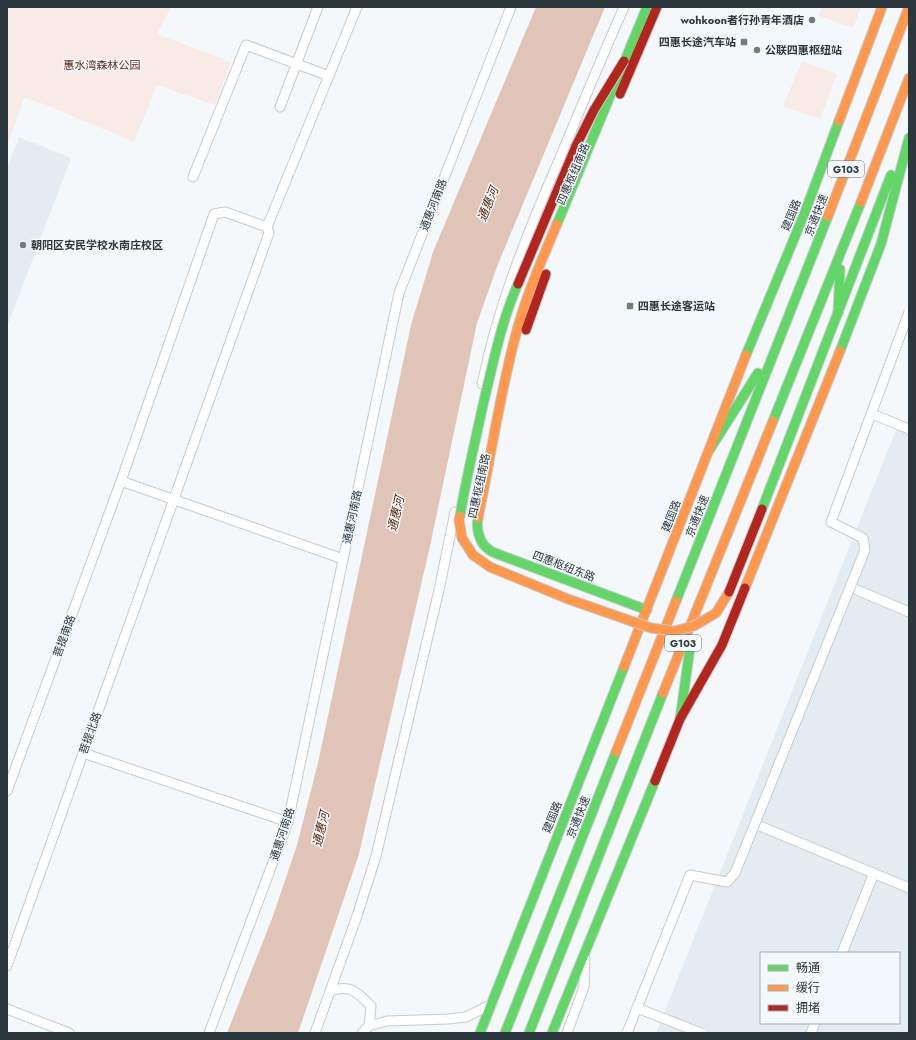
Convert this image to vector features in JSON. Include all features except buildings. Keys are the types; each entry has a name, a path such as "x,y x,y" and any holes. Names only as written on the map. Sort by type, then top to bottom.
{"main road":[{"name":"四惠枢纽南路","path":"479,536 477,522 487,476 500,395 517,329 538,270 647,7"},
{"name":"四惠枢纽南路","path":"479,536 485,521 508,403 527,325 562,231 657,7"},
{"name":"建国路","path":"480,1033 710,450 727,402 805,212 882,7"},
{"name":"京通快速","path":"505,1033 783,331 909,7"},
{"path":"624,61 594,110 576,146 516,288 493,363 464,489 459,520 462,538 473,555 490,567 568,599 651,628 674,632 694,626 716,613 727,597 894,167 907,142"},
{"name":"G103","path":"528,1033 694,614 841,255 909,78"},
{"path":"552,1033 680,718 722,645 859,303 881,244 907,142"},
{"path":"838,314 841,255"},
{"path":"710,450 783,331"},
{"name":"四惠枢纽东路","path":"479,536 486,548 495,552 647,610"},
{"path":"680,718 694,614"}],"street":[{"path":"280,107 318,7"},
{"name":"菩提北路","path":"7,966 269,234 267,227 357,7"},
{"name":"通惠河南路","path":"209,1033 288,822 399,293 511,7"},
{"path":"314,1033 357,916 376,856 439,590 486,361 505,294 534,217 624,7"},
{"path":"193,177 246,45 329,76"},
{"name":"菩提南路","path":"7,791 121,481 214,214 225,212 267,227"},
{"path":"627,1033 690,875 727,882 735,873 865,550 863,538 831,522 909,312"},
{"path":"872,414 909,429"},
{"path":"121,481 343,559"},
{"path":"850,587 909,612"},
{"path":"83,753 288,822"},
{"path":"755,824 909,888"},
{"path":"842,952 874,873"},
{"path":"567,1033 584,987 585,950"},
{"path":"330,991 341,987 358,992 371,1006 369,1026"},
{"path":"362,1033 369,1026 387,1021 466,1017 492,1004"},
{"path":"637,1008 701,1033"},
{"path":"7,1009 69,1033"}],"shaded area":[{"name":"朝阳区安民学校水南庄校区","path":"19,137 71,158 9,322 7,321 7,168"},
{"path":"900,420 909,423 909,1033 656,1033"}],"green space":[{"name":"惠水湾森林公园","path":"7,7 171,7 157,34 231,62 215,105 157,85 134,142 44,104 24,98 7,147"},
{"path":"822,7 861,7 853,28 819,16"},
{"path":"802,61 837,74 820,119 783,106"}],"water":[{"name":"通惠河","path":"536,7 605,7 498,264 477,323 430,546 359,854 298,1033 227,1033 273,916 297,845 318,763 411,325 433,252"}],"traffic: fast":[{"path":"557,224 647,7"},
{"path":"746,355 805,212 839,121"},
{"path":"840,351 881,244 909,138"},
{"path":"762,509 891,175"},
{"path":"773,421 861,202"},
{"path":"676,601 828,216"},
{"path":"838,314 840,269"},
{"path":"460,516 494,359 502,328 518,284"},
{"path":"710,449 758,373"},
{"path":"478,518 477,522 480,538 484,545 492,552 647,610"},
{"path":"680,719 691,641"},
{"path":"480,1033 624,667"},
{"path":"529,1033 663,693"},
{"path":"505,1033 616,752"},
{"path":"552,1033 655,781"}],"traffic: slow":[{"path":"839,121 882,7"},
{"path":"828,216 909,7"},
{"path":"861,202 909,78"},
{"path":"478,518 501,400 517,330 540,263 557,224"},
{"path":"745,588 840,351"},
{"path":"624,667 746,355"},
{"path":"663,693 773,421"},
{"path":"460,516 459,520 462,538 473,555 490,567 568,599 651,628 674,631 694,626 716,613 729,592"},
{"path":"616,752 676,601"}],"traffic: jam":[{"path":"620,94 657,7"},
{"path":"518,284 576,146 594,110 624,61"},
{"path":"526,330 546,274"},
{"path":"729,592 762,509"},
{"path":"655,781 680,719 722,645 745,588"}],"place":[{"name":"wohkoon者行孙青年酒店","path":"812,20"},
{"name":"四惠长途汽车站","path":"744,42"},
{"name":"公联四惠枢纽站","path":"757,50"},
{"name":"朝阳区安民学校水南庄校区","path":"23,245"},
{"name":"四惠长途客运站","path":"630,306"}]}
